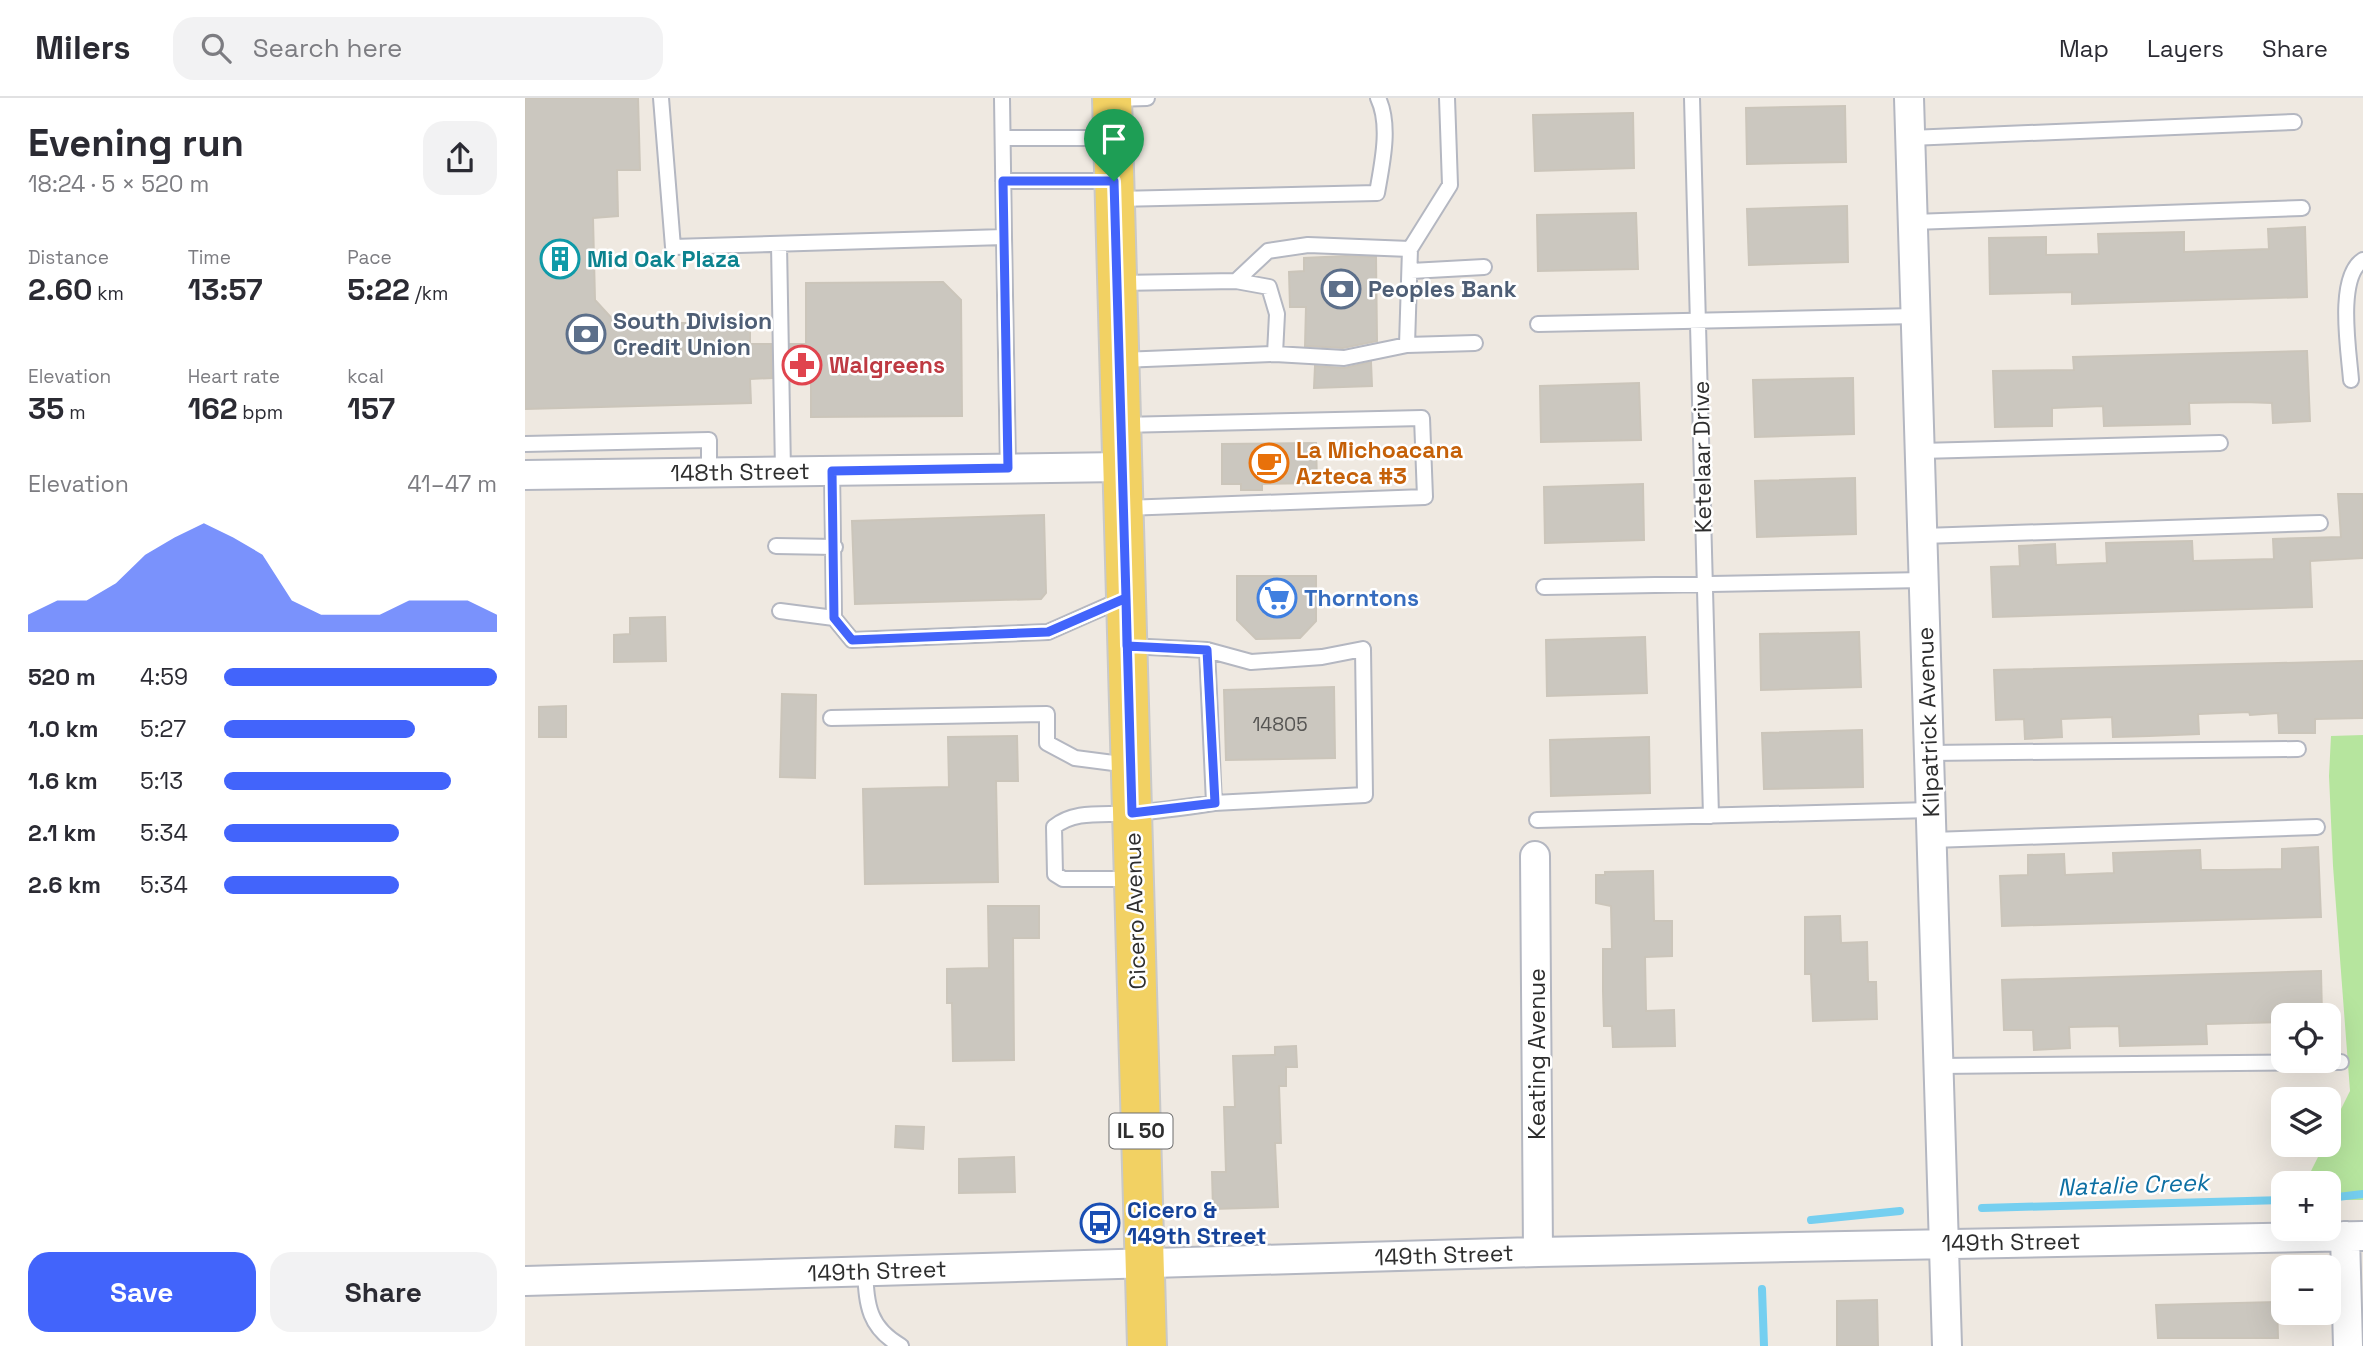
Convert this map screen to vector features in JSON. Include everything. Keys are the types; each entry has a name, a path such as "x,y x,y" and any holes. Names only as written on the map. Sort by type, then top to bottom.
{"main road":[{"name":"Cicero Avenue","path":"1124,98 1113,138 1147,1346"}],"street":[{"name":"Kilpatrick Avenue","path":"1909,98 1947,1346"},
{"name":"148th Street","path":"525,475 1122,467"},
{"name":"Keating Avenue","path":"1535,856 1538,1252"},
{"name":"149th Street","path":"525,1281 1538,1252 2354,1236"},
{"path":"2348,1346 2354,1236"}],"lane":[{"path":"661,98 673,247 1004,237"},
{"path":"1002,98 1008,468"},
{"path":"1003,181 1115,190 1377,193 1383,160 1383,108 1378,98"},
{"path":"1407,345 1412,271 1410,249 1450,185 1447,98"},
{"name":"Ketelaar Drive","path":"1692,98 1711,816"},
{"path":"1910,138 2294,122"},
{"path":"1003,138 1113,138"},
{"path":"1913,222 2302,208"},
{"path":"779,243 783,471"},
{"path":"1236,281 1268,251 1308,245 1410,249"},
{"path":"2351,380 2346,297 2351,272 2363,260"},
{"path":"1412,271 1484,267"},
{"path":"1117,284 1236,281 1269,287 1277,314 1275,354"},
{"path":"1538,324 1916,316"},
{"path":"1119,360 1275,354 1344,358 1407,345 1475,343"},
{"path":"1121,425 1422,418 1425,496 1123,508"},
{"path":"525,444 709,440 709,473"},
{"path":"1920,451 2220,443"},
{"path":"832,471 834,618 852,640 1048,632 1126,598"},
{"path":"1923,536 2320,523"},
{"path":"776,546 835,547"},
{"path":"1544,587 1924,580"},
{"path":"780,611 834,618"},
{"path":"1127,646 1207,650 1251,662 1322,657 1363,649 1364,795 1215,803 1064,819 1054,827 1055,874 1063,879 1134,879"},
{"path":"1207,650 1215,803"},
{"path":"831,718 1047,714 1047,743 1075,758 1131,765"},
{"path":"1930,754 2298,749"},
{"path":"1537,820 1931,810"},
{"path":"1932,840 2317,827"},
{"path":"1939,1066 2271,1063"},
{"path":"865,1272 867,1311 893,1341 901,1346"}],"green space":[{"path":"2363,735 2363,1200 2341,1200 2341,1171 2311,1171 2318,1157 2341,1157 2341,1109 2350,1091 2333,866 2329,776 2331,736"}],"building":[{"name":"Mid Oak Plaza","path":"525,98 638,98 640,170 617,170 618,216 593,218 595,300 617,324 750,322 750,344 771,344 772,378 750,379 751,403 525,409"},
{"path":"1845,106 1846,162 1747,164 1746,108"},
{"path":"1633,113 1634,168 1535,171 1533,115"},
{"path":"1847,206 1848,262 1749,265 1747,209"},
{"path":"1636,213 1638,269 1538,271 1537,215"},
{"path":"2305,227 2307,297 2072,304 2072,292 1990,294 1989,238 2046,237 2046,255 2099,254 2098,234 2184,232 2184,252 2213,251 2269,249 2268,229"},
{"name":"Peoples Bank","path":"1376,257 1377,341 1343,348 1305,346 1306,307 1290,307 1289,272 1304,271 1304,258"},
{"name":"Walgreens","path":"943,282 961,300 962,416 811,417 811,378 791,378 790,344 806,344 806,283"},
{"path":"2307,351 2310,421 2273,423 2272,403 2189,403 2190,424 2104,426 2103,406 2052,408 2052,426 1995,427 1993,371 2074,370 2073,357"},
{"path":"1371,362 1372,386 1314,388 1315,366 1344,368"},
{"path":"1853,378 1854,434 1755,437 1753,380"},
{"path":"1639,383 1641,440 1541,442 1540,386"},
{"name":"La Michoacana Azteca #3","path":"1316,443 1317,483 1262,484 1262,490 1241,490 1241,484 1222,484 1222,444"},
{"path":"1855,478 1856,534 1757,537 1755,481"},
{"path":"1643,484 1644,540 1545,543 1544,487"},
{"path":"2338,494 2363,494 2363,558 2310,561 2312,607 1993,617 1991,567 2020,566 2019,546 2055,544 2056,565 2107,563 2106,543 2142,542 2192,541 2193,561 2274,559 2273,539 2341,537"},
{"path":"1044,515 1046,593 1041,599 855,604 852,521"},
{"name":"Thorntons","path":"1237,576 1316,576 1316,621 1300,638 1256,639 1237,620"},
{"path":"665,617 666,661 614,662 614,635 630,634 630,618"},
{"path":"1859,632 1861,687 1761,690 1760,634"},
{"path":"1645,637 1647,693 1547,696 1546,640"},
{"path":"2363,661 2363,718 2315,719 2315,733 2279,733 2278,713 2198,714 2199,734 2113,737 2112,717 2061,719 2062,737 2025,739 2024,719 1996,720 1994,670"},
{"path":"1334,687 1335,758 1226,760 1224,690"},
{"path":"782,694 816,695 815,778 780,777"},
{"path":"566,706 566,737 539,737 539,707"},
{"path":"1862,730 1863,787 1764,789 1762,733"},
{"path":"1017,736 1018,781 996,781 998,882 865,884 863,789 949,787 948,737"},
{"path":"1649,737 1650,793 1551,796 1550,740"},
{"path":"2318,847 2321,917 2002,926 2000,876 2028,875 2028,855 2064,854 2065,875 2114,873 2113,853 2200,850 2201,870 2282,869 2282,849"},
{"path":"1653,871 1654,921 1672,921 1672,956 1645,957 1646,1011 1674,1010 1675,1046 1613,1047 1612,1026 1604,1026 1603,991 1603,949 1612,949 1611,906 1596,903 1596,875 1605,875 1605,872"},
{"path":"988,906 1039,906 1039,938 1013,938 1014,1060 953,1061 952,1003 947,1003 947,969 989,968"},
{"path":"1840,916 1841,943 1867,942 1868,982 1876,982 1877,1019 1813,1021 1811,974 1805,974 1805,917"},
{"path":"2321,971 2322,1003 2271,1003 2271,1022 2206,1024 2207,1044 2120,1046 2119,1026 2069,1027 2070,1048 2034,1050 2033,1030 2004,1030 2002,980"},
{"path":"1296,1046 1297,1067 1286,1067 1286,1086 1279,1086 1281,1143 1275,1143 1278,1207 1213,1209 1212,1172 1226,1172 1224,1107 1235,1107 1233,1056 1275,1055 1275,1047"},
{"path":"896,1126 924,1127 923,1149 895,1147"},
{"path":"1014,1157 1015,1192 959,1193 959,1159"},
{"path":"1877,1300 1878,1346 1837,1346 1837,1301"},
{"path":"2271,1302 2271,1325 2278,1325 2278,1338 2158,1338 2156,1305"}],"waterway":[{"name":"Natalie Creek","path":"2341,1197 2363,1194"},
{"name":"Natalie Creek","path":"1982,1208 2271,1200"},
{"name":"Natalie Creek","path":"1811,1220 1900,1211"},
{"name":"Natalie Creek","path":"1762,1289 1764,1346"}],"place":[{"name":"Mid Oak Plaza","path":"560,259"},
{"name":"Peoples Bank","path":"1341,289"},
{"name":"South Division Credit Union","path":"586,334"},
{"name":"Walgreens","path":"802,365"},
{"name":"La Michoacana Azteca #3","path":"1269,463"},
{"name":"Thorntons","path":"1277,598"},
{"name":"Cicero & 149th Street","path":"1100,1223"}],"route":[{"path":"1114,181 1003,181 1008,468 832,471 834,618 852,640 1048,632 1126,598 1127,646 1207,650 1215,803 1132,813 1127,646 1126,598 1114,181"}]}
